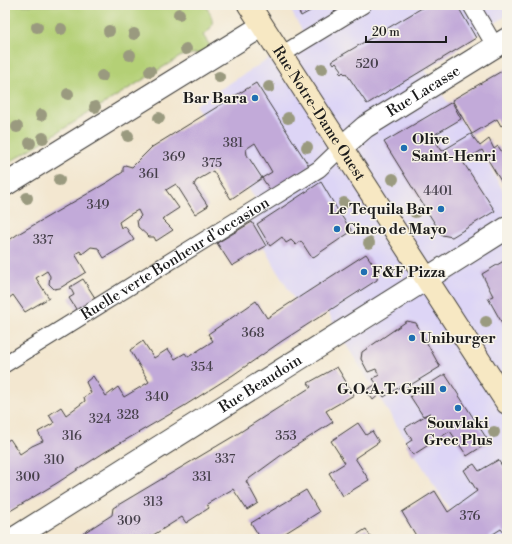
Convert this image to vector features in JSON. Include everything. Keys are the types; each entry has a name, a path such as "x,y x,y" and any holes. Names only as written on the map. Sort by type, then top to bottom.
{"main road":[{"name":"Rue Notre-Dame Ouest","path":"249,5 507,403"}],"street":[{"path":"5,186 262,26"},
{"name":"Rue Lacasse","path":"342,148 365,127 501,43"},
{"name":"Rue Beaudoin","path":"13,539 507,228"}],"lane":[{"path":"282,55 363,5"},
{"path":"471,5 501,43"},
{"name":"Ruelle verte Bonheur d'occasion","path":"5,364 319,169 342,148"}],"shaded area":[{"path":"288,5 507,5 507,15 425,71 476,141 507,198 507,539 468,539 337,330 316,286 295,301 246,216 260,206 195,105 305,36"}],"green space":[{"path":"5,5 205,5 212,17 212,25 203,35 211,47 202,53 183,55 5,165"}],"building":[{"path":"295,5 321,5 301,16"},
{"path":"331,5 346,5 335,12"},
{"path":"427,5 457,5 476,38 367,104 346,73 345,74 343,72 341,74 339,72 342,70 336,62 334,64 332,61"},
{"path":"507,68 507,122 501,126 497,119 472,134 452,100"},
{"path":"256,83 309,166 270,190 262,178 231,199 213,171 196,181 194,185 208,206 195,214 176,184 166,190 179,208 162,219 173,230 156,241 154,237 149,237 138,227 137,220 141,216 138,210 119,222 121,228 125,226 134,240 104,258 98,248 91,247 82,254 80,251 75,254 86,272 60,288 54,289 49,284 50,276 47,271 36,278 49,298 25,312 13,295 8,299 5,295 5,243 108,182 123,172 125,165 132,167 152,147","holes":["255,143 272,172 262,178 247,155 246,149"]},
{"path":"452,102 461,119 432,136 442,151 471,134 480,146 489,139 494,149 498,146 507,160 507,191 482,150 463,162 495,211 452,237 442,235 384,142"},
{"path":"321,182 352,231 312,258 301,241 296,245 291,240 286,243 282,237 270,246 257,224"},
{"path":"252,222 266,246 232,266 217,243"},
{"path":"366,254 378,271 377,280 184,406 105,452 5,514 5,442 10,439 20,454 43,441 38,432 54,423 49,415 61,407 66,415 85,401 84,397 91,393 86,382 93,376 106,396 118,387 124,397 149,382 130,350 143,341 154,358 168,349 175,359 185,353 188,357 213,341 208,334 256,301 267,318"},
{"path":"507,259 507,332 488,298 493,296 482,274"},
{"path":"83,279 97,301 78,312 69,298 74,295 70,287"},
{"path":"407,321 416,323 440,367 404,389 403,385 384,397 381,393 373,400 366,390 377,384 373,379 379,375 376,369 368,372 361,359 362,352"},
{"path":"337,367 354,395 326,411 333,422 283,454 246,481 258,503 247,510 233,489 207,504 209,508 186,523 182,517 147,539 74,539 112,515 113,508 234,436 311,387 308,383"},
{"path":"445,374 489,442 467,456 450,431 413,455 406,444 412,440 405,428 430,413 423,416 410,396"},
{"path":"358,423 366,435 372,431 379,442 355,458 369,480 343,496 329,473 345,463 331,441"},
{"path":"498,460 507,473 507,532 504,533 501,529 485,539 418,539 402,512 435,491 448,512 477,491 464,470 474,464 479,471"},
{"path":"306,490 319,512 276,539 261,539 251,523"},
{"path":"366,529 372,539 350,539"}],"place":[{"name":"Bar Bara","path":"255,98"},
{"name":"Olive Saint-Henri","path":"404,148"},
{"name":"Le Tequila Bar","path":"441,209"},
{"name":"Cinco de Mayo","path":"337,229"},
{"name":"F&F Pizza","path":"364,272"},
{"name":"Uniburger","path":"412,338"},
{"name":"G.O.A.T. Grill","path":"443,389"},
{"name":"Souvlaki Grec Plus","path":"458,408"}]}
